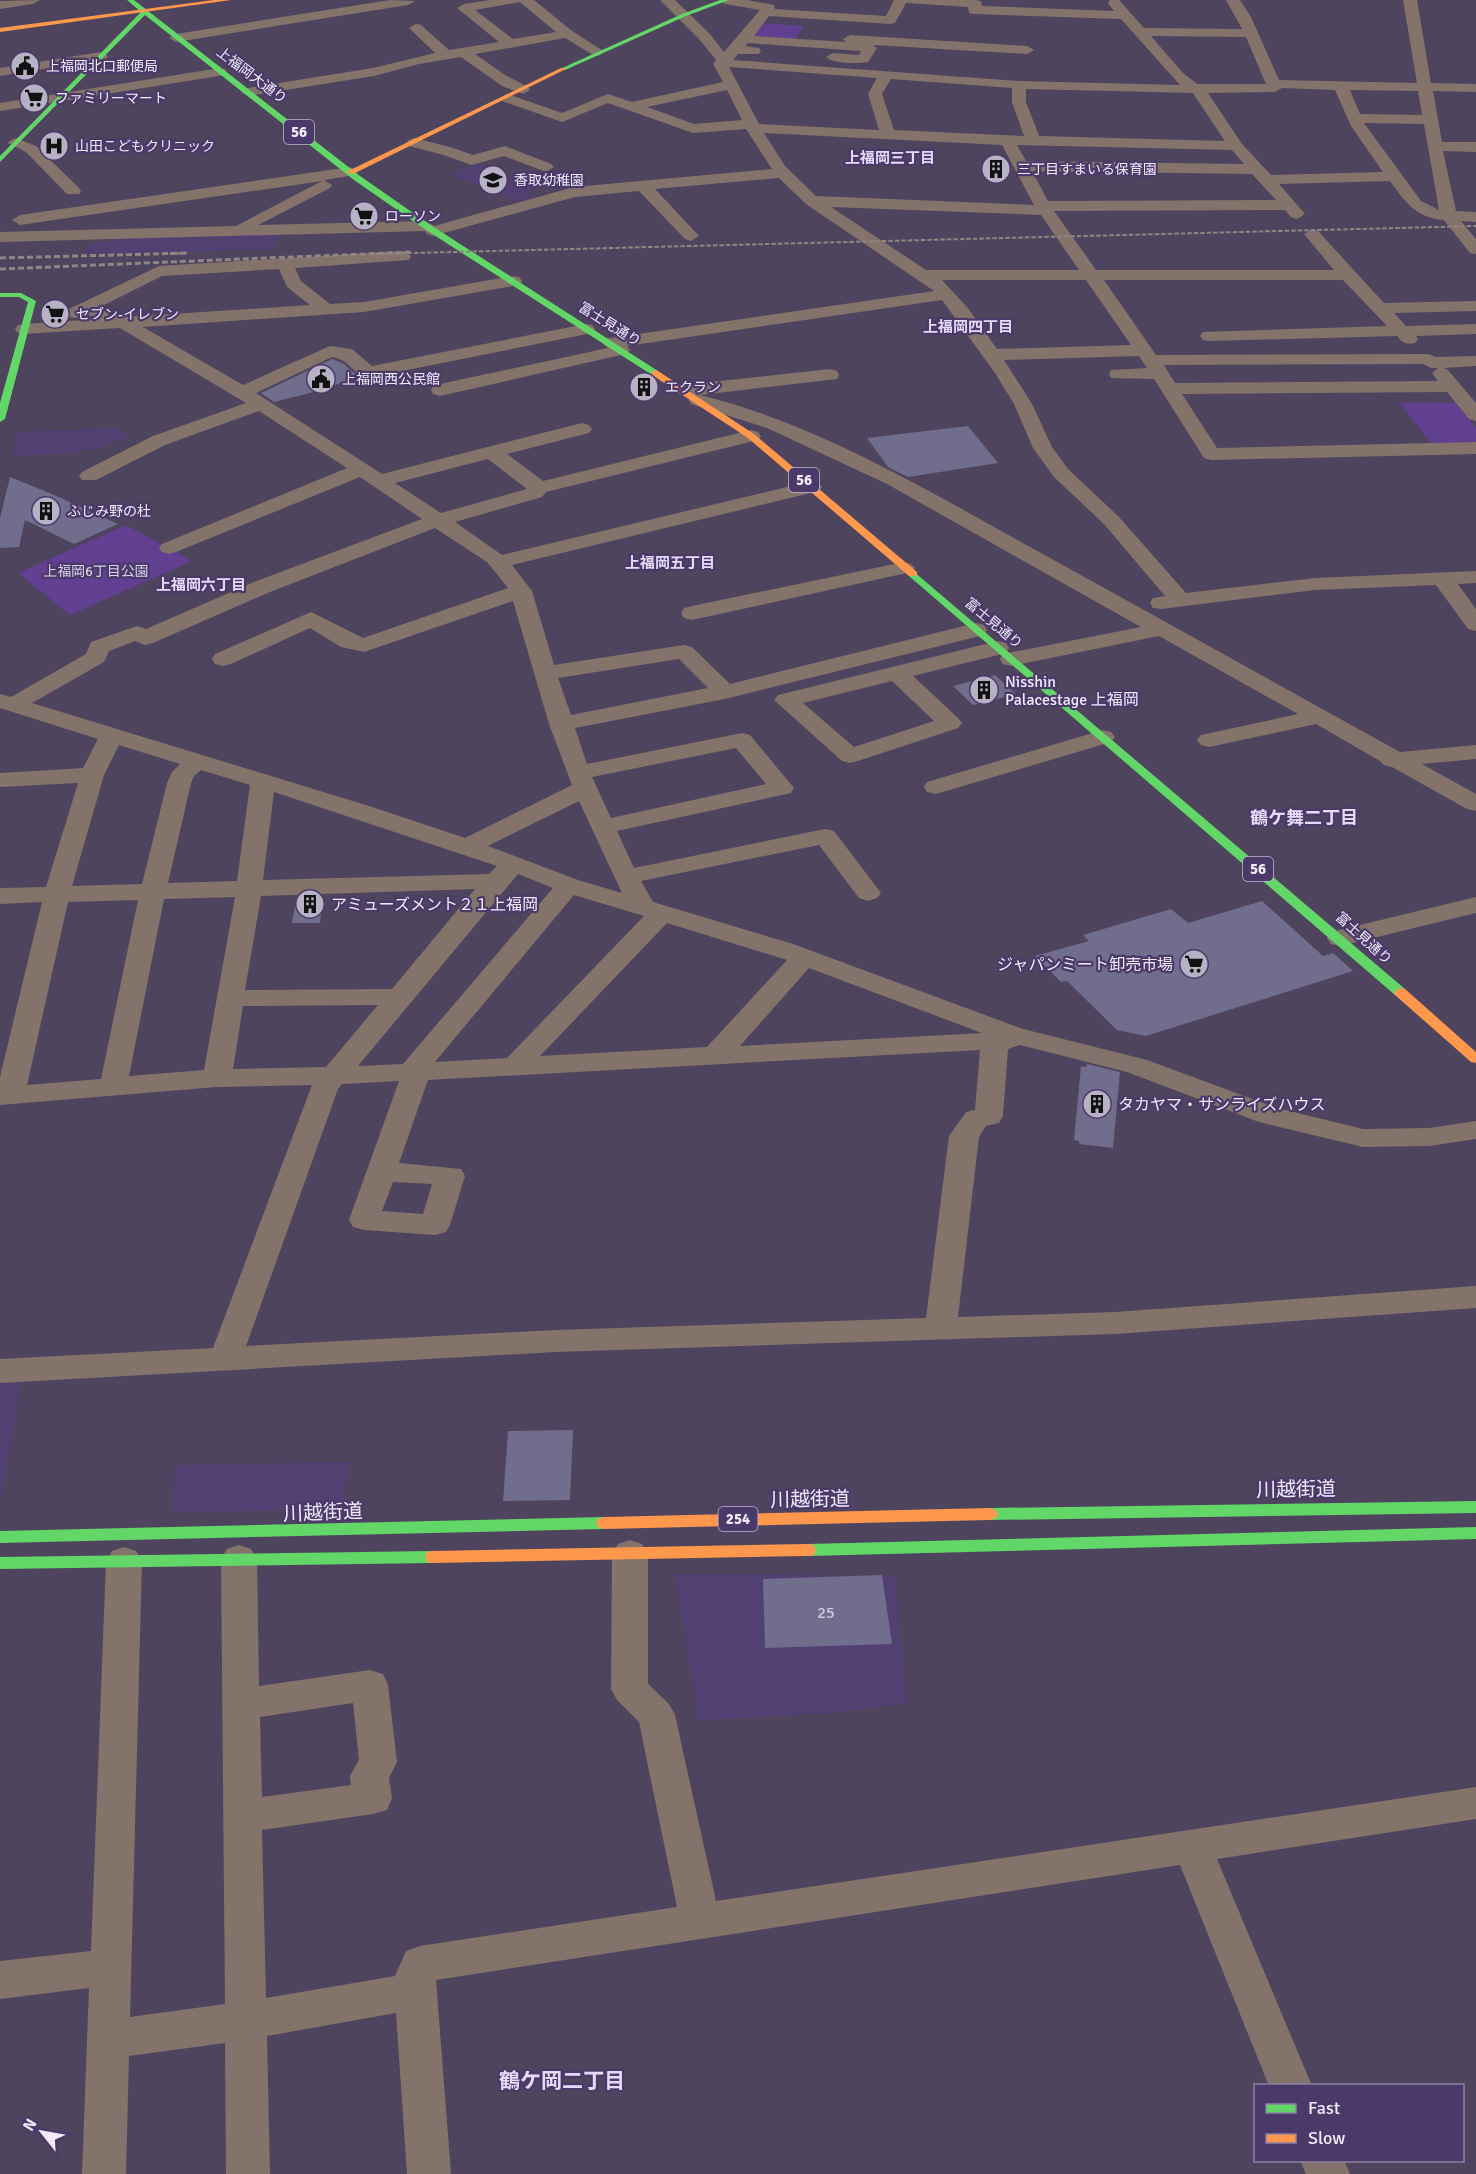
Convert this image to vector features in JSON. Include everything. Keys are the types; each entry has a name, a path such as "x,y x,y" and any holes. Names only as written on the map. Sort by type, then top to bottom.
{"main road":[{"name":"56","path":"130,0 144,12"},
{"path":"0,30 228,0"},
{"path":"350,172 598,52 684,15 726,0"},
{"path":"0,160 10,124 58,98 144,12"},
{"name":"上福岡大通り","path":"144,12 350,172 460,248"},
{"name":"富士見通り","path":"460,248 691,395 751,436 1340,938 1476,1059"},
{"path":"0,295 27,296 32,301 30,307 16,321 0,419"},
{"name":"川越街道","path":"0,1537 248,1534 635,1521 1232,1509 1476,1507"},
{"name":"254","path":"0,1563 630,1554 1476,1533"}],"street":[{"path":"0,5 33,0"},
{"path":"176,38 407,0"},
{"path":"511,44 464,8 514,0"},
{"path":"526,0 567,34 598,52"},
{"path":"667,0 713,46 724,61 732,63 1019,85 1195,89 1275,87 1274,84"},
{"path":"726,0 769,8 745,39 720,64 720,69 752,126 783,173 812,201 923,275 946,294 992,355 1023,404 1043,448 1061,473 1111,520 1180,600"},
{"path":"780,67 829,0"},
{"path":"735,50 890,20 901,0"},
{"path":"910,0 976,4 975,10 1126,15"},
{"path":"1112,0 1177,75 1195,89 1213,109 1236,146 1347,275 1430,361 1476,415"},
{"path":"1233,0 1274,84"},
{"path":"1410,0 1442,193 1450,217 1468,230 1476,249"},
{"path":"762,17 804,35"},
{"path":"981,48 987,28 1044,26"},
{"path":"416,28 446,55"},
{"path":"1115,29 1251,33"},
{"path":"248,92 374,72 446,55 567,34"},
{"path":"745,39 804,35 1027,50"},
{"path":"463,52 497,75 506,84 523,90"},
{"path":"0,72 101,56"},
{"path":"956,79 960,67 1011,69"},
{"path":"73,191 31,149 10,124 58,98 220,72"},
{"path":"887,74 875,94 888,135"},
{"path":"1274,84 1476,88"},
{"path":"632,106 731,85"},
{"path":"1019,85 1019,102 1033,141"},
{"path":"1341,86 1354,118 1392,176 1422,209 1432,214 1450,217 1476,217"},
{"path":"507,98 562,118 592,103 609,98 693,129 752,126 1007,140 1236,146"},
{"path":"1354,118 1430,120"},
{"path":"1007,140 1045,208 1156,368 1211,454 1476,448"},
{"path":"414,143 445,150 472,160 505,151 546,167"},
{"path":"1435,146 1476,147"},
{"path":"1021,166 1263,175 1392,176"},
{"path":"0,223 350,172"},
{"path":"236,231 350,172"},
{"path":"0,237 430,229 574,192 783,173"},
{"path":"643,186 691,236"},
{"path":"812,201 1045,208 1289,205"},
{"path":"0,242 87,240 120,234"},
{"path":"46,327 159,271 403,256"},
{"path":"285,263 293,283 326,309"},
{"path":"923,275 1347,275"},
{"path":"16,321 46,327 364,307 513,281"},
{"path":"440,390 616,347 946,294"},
{"path":"1379,308 1476,306"},
{"path":"85,308 122,322 242,392 437,520 498,562 514,578 521,591 529,624 561,724 582,781 626,877 652,910"},
{"path":"242,392 330,351 346,353 372,375 586,329"},
{"path":"1209,336 1476,329"},
{"path":"992,355 1156,368 1452,386"},
{"path":"1118,374 1156,368 1476,360"},
{"path":"691,395 830,375"},
{"path":"691,395 724,405 794,433 894,480 1392,760 1476,804"},
{"path":"89,476 160,440 260,404"},
{"path":"169,548 370,475 490,451 582,429"},
{"path":"7,703 96,657 99,647 137,633 145,638 262,587 437,520 534,493 539,488 751,436"},
{"path":"490,451 539,488"},
{"path":"498,562 812,487"},
{"path":"692,614 904,568"},
{"path":"1126,609 1180,600 1315,584 1476,577"},
{"path":"1442,578 1476,624"},
{"path":"223,659 311,619 349,642 364,645 521,591"},
{"path":"897,673 951,723 850,756 786,700 897,673 1005,653 1162,629"},
{"path":"561,724 725,692 976,630"},
{"path":"545,673 684,652 725,692"},
{"path":"7,703 263,781 467,847 505,872"},
{"path":"1209,740 1317,717"},
{"path":"112,735 92,775 57,894 5,1096 217,1078 335,1076 1026,1039"},
{"path":"936,787 1103,737"},
{"path":"467,847 582,781 742,740 782,788 602,826"},
{"path":"1392,760 1476,752"},
{"path":"112,1087 153,891 179,783 184,772 197,762"},
{"path":"0,780 92,775"},
{"path":"217,1078 249,888 263,781"},
{"path":"626,877 825,836 868,893"},
{"path":"0,896 249,888 505,872 568,885 804,958 965,1019 1026,1039 1137,1066 1269,1115 1363,1138 1429,1137 1476,1130"},
{"path":"226,1357 324,1087 505,872"},
{"path":"382,1171 414,1071 568,885"},
{"path":"1340,938 1476,906"},
{"path":"515,1066 652,910"},
{"path":"716,1056 804,958"},
{"path":"231,998 399,997"},
{"path":"941,1329 964,1136 976,1119 989,1116 995,1040"},
{"path":"0,1371 226,1357 544,1342 1115,1323 1476,1297"},
{"path":"630,1554 630,1689 656,1715 700,1922"},
{"path":"239,1559 248,2020 248,2174"},
{"path":"104,2174 123,1561"},
{"path":"242,1704 370,1685 378,1762 369,1776 373,1798 244,1816"},
{"path":"429,2174 415,1991 416,1971 420,1964 1476,1803"},
{"path":"1192,1847 1291,2084"},
{"path":"0,1980 111,1967"},
{"path":"107,2040 248,2020 415,1991"}],"shaded area":[{"name":"香取幼稚園","path":"478,164 537,187 527,194 538,201 523,204 450,174"},
{"path":"278,234 275,249 84,255 89,244 133,238"},
{"path":"115,428 131,436 90,451 85,449 73,453 13,456 17,432"},
{"path":"22,1377 0,1506 0,1378"},
{"path":"349,1462 342,1510 171,1512 176,1465"},
{"path":"675,1574 895,1576 907,1704 831,1713 699,1720"}],"green space":[{"path":"761,23 804,27 795,40 751,37"},
{"path":"1399,403 1456,403 1476,428 1476,444 1433,445"},
{"name":"上福岡6丁目公園","path":"126,525 192,561 70,615 18,573"}],"building":[{"name":"上福岡西公民館","path":"332,359 344,364 359,377 274,402 261,393"},
{"path":"968,426 998,463 908,477 888,467 867,438"},
{"name":"ふじみ野の杜","path":"10,477 118,524 74,544 25,520 19,547 0,548 0,518"},
{"name":"Nisshin Palacestage 上福岡","path":"995,675 1016,694 973,705 953,686"},
{"name":"アミューズメント２１上福岡","path":"323,900 320,923 292,923 296,901"},
{"name":"ジャパンミート卸売市場","path":"1262,901 1323,956 1333,953 1353,971 1146,1036 1117,1030 1067,981 1061,982 1035,956 1089,941 1083,935 1171,909 1188,923"},
{"name":"タカヤマ・サンライズハウス","path":"1087,1064 1120,1072 1113,1148 1079,1144 1079,1141 1074,1140 1081,1066 1086,1067"},
{"path":"573,1430 570,1500 503,1501 508,1431"},
{"path":"882,1575 892,1644 765,1648 763,1579"}],"railway":[{"path":"375,254 1476,226"},
{"path":"0,269 412,252"},
{"path":"0,258 189,253 163,254"}],"traffic: fast":[{"path":"130,0 357,178 426,226 655,373"},
{"path":"563,69 684,15 726,0"},
{"path":"0,160 144,12"},
{"path":"0,295 21,295 32,301 0,419"},
{"path":"913,574 1400,992"},
{"path":"990,1514 1476,1507"},
{"path":"0,1537 604,1523"},
{"path":"808,1550 1476,1533"},
{"path":"0,1563 433,1557"}],"traffic: slow":[{"path":"0,30 228,0"},
{"path":"350,172 563,69"},
{"path":"655,373 751,436 913,574"},
{"path":"1400,992 1476,1059"},
{"path":"604,1523 990,1514"},
{"path":"433,1557 808,1550"}],"place":[{"name":"上福岡北口郵便局","path":"25,66"},
{"name":"ファミリーマート","path":"34,98"},
{"name":"山田こどもクリニック","path":"54,146"},
{"name":"三丁目すまいる保育園","path":"996,169"},
{"name":"香取幼稚園","path":"493,180"},
{"name":"ローソン","path":"364,216"},
{"name":"セブン-イレブン","path":"55,314"},
{"name":"上福岡西公民館","path":"321,379"},
{"name":"エクラン","path":"644,387"},
{"name":"ふじみ野の杜","path":"46,511"},
{"name":"Nisshin Palacestage 上福岡","path":"984,690"},
{"name":"アミューズメント２１上福岡","path":"310,904"},
{"name":"ジャパンミート卸売市場","path":"1194,964"},
{"name":"タカヤマ・サンライズハウス","path":"1097,1104"}],"district":[{"name":"上福岡三丁目","path":"890,158"},
{"name":"上福岡四丁目","path":"968,327"},
{"name":"上福岡五丁目","path":"670,563"},
{"name":"上福岡六丁目","path":"201,585"},
{"name":"鶴ケ舞二丁目","path":"1304,818"},
{"name":"鶴ケ岡二丁目","path":"562,2081"}]}
